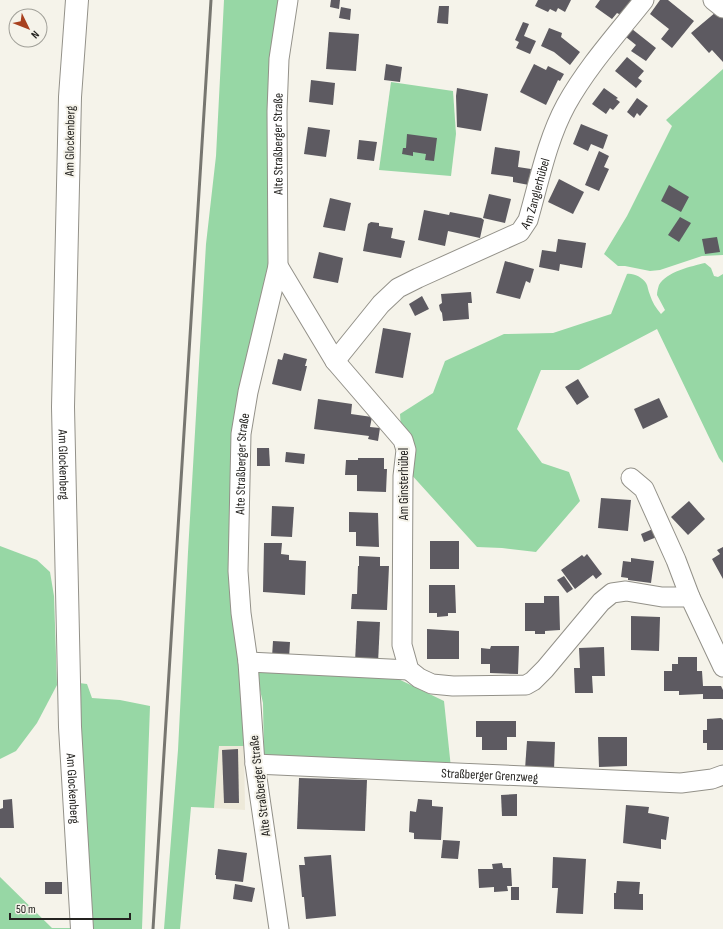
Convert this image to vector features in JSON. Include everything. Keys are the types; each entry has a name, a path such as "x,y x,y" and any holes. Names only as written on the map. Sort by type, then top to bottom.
{"main road":[{"name":"Am Glockenberg","path":"77,0 70,97 63,406 70,727 82,929"}],"street":[{"name":"Alte Straßberger Straße","path":"279,929 255,764 248,662 238,570 241,434 248,392 278,266 277,111 279,59 288,0"},
{"name":"Am Zanglerhübel","path":"336,361 381,304 398,288 520,232 528,220 553,134 566,106 578,85 644,0"},
{"path":"713,0 723,8"},
{"name":"Am Ginsterhübel","path":"278,266 336,361 403,440 406,450 403,476 402,645 409,670"},
{"path":"631,478 644,489 676,560 690,597 723,667"},
{"path":"248,662 409,670 419,678 432,684 453,686 526,684 545,669 601,602 612,594 626,590 662,597 690,597"},
{"name":"Straßberger Grenzweg","path":"255,764 681,783 712,779 723,775"}],"shaded area":[{"path":"219,745 244,746 245,810 214,808"}],"green space":[{"path":"224,0 281,0 269,267 239,404 246,730 244,746 219,746 214,808 191,807 180,929 164,929 178,750 206,244 216,156"},
{"path":"723,69 723,255 702,256 660,270 650,271 618,266 604,254 627,216 672,126 666,120"},
{"path":"391,82 453,91 456,134 451,176 379,170"},
{"path":"705,263 711,268 714,276 718,277 723,274 723,463 719,458 657,329 579,370 541,370 517,429 542,463 569,472 580,501 536,552 477,547 409,472 400,414 433,393 445,361 504,334 553,333 611,314 627,274 637,276 647,284 653,303 661,314 665,310 657,294 662,280 680,270"},
{"path":"0,546 37,560 50,572 54,596 57,685 37,723 16,751 0,759"},
{"path":"255,668 390,675 444,701 451,768 264,758 263,703"},
{"path":"79,683 87,684 92,698 120,700 150,706 142,929 0,929 0,877 52,928 90,928"}],"building":[{"path":"331,0 340,0 339,9 330,7"},
{"path":"538,0 571,0 565,12 558,8 556,12 550,9 548,12 535,6"},
{"path":"600,0 634,0 621,15 617,13 612,19 595,7"},
{"path":"660,0 668,0 694,21 672,48 661,39 669,29 650,14"},
{"path":"439,6 449,6 448,24 437,23"},
{"path":"341,7 351,9 350,20 339,18"},
{"path":"716,12 723,18 723,62 712,50 709,53 691,33"},
{"path":"523,22 529,24 524,36 536,41 530,54 516,48 519,42 515,40"},
{"path":"549,28 562,33 561,37 580,52 570,65 554,52 541,46"},
{"path":"632,29 656,48 646,61 631,51 636,45 626,37"},
{"path":"329,32 359,34 356,71 326,69"},
{"path":"627,57 644,71 638,78 642,81 636,88 615,71"},
{"path":"386,64 402,67 400,82 384,80"},
{"path":"534,64 546,70 548,66 564,74 560,81 558,80 546,105 520,92"},
{"path":"311,80 335,83 333,105 309,102"},
{"path":"457,88 488,94 481,131 457,127"},
{"path":"604,88 618,98 616,99 620,102 613,110 610,108 606,114 592,104"},
{"path":"637,98 648,106 640,116 637,113 634,118 627,112"},
{"path":"581,124 608,135 603,149 591,144 588,151 573,144"},
{"path":"308,127 330,130 326,157 304,154"},
{"path":"407,134 437,138 434,161 425,160 426,154 413,152 413,156 402,154 403,148 406,148"},
{"path":"359,140 377,142 374,161 357,159"},
{"path":"495,147 520,151 518,167 531,169 529,185 513,182 513,177 491,174"},
{"path":"599,151 609,156 604,167 609,169 599,191 585,185"},
{"path":"559,179 584,192 573,214 548,202"},
{"path":"669,185 689,197 681,212 661,201"},
{"path":"489,194 511,199 505,223 483,218"},
{"path":"330,198 351,203 345,231 323,227"},
{"path":"424,210 449,215 450,212 481,218 484,220 480,238 448,231 445,246 418,240"},
{"path":"680,217 691,223 679,242 668,235"},
{"path":"371,222 379,223 379,226 393,228 391,238 405,241 401,258 363,251 368,224"},
{"path":"717,237 720,252 705,254 702,239"},
{"path":"558,239 586,243 582,268 560,264 559,271 539,267 542,250 556,252"},
{"path":"319,252 343,258 338,283 313,278"},
{"path":"505,261 534,269 530,283 526,281 520,299 496,293"},
{"path":"471,292 472,303 468,303 469,319 443,321 439,305 442,303 441,294"},
{"path":"422,296 429,309 415,316 409,304"},
{"path":"383,328 411,333 403,378 375,373"},
{"path":"284,353 307,359 305,366 307,366 301,391 272,384 278,359 282,360"},
{"path":"578,379 589,397 577,405 565,387"},
{"path":"659,398 668,417 643,429 634,409"},
{"path":"318,399 352,404 351,414 372,417 370,427 380,428 378,441 368,439 369,436 314,429"},
{"path":"257,448 269,448 270,466 257,466"},
{"path":"286,452 305,454 304,464 285,462"},
{"path":"358,458 384,458 384,469 387,469 386,492 357,491 357,475 345,475 346,460 358,460"},
{"path":"601,498 631,500 628,531 598,528"},
{"path":"689,501 705,519 688,535 671,517"},
{"path":"272,506 294,507 292,537 271,536"},
{"path":"349,512 378,513 379,547 356,546 356,532 349,532"},
{"path":"653,529 657,537 644,542 641,534"},
{"path":"430,541 459,541 459,569 430,569"},
{"path":"264,543 282,543 281,554 289,555 289,560 306,561 305,595 263,592"},
{"path":"723,547 723,579 712,559 720,554 717,550"},
{"path":"587,554 602,574 596,579 593,575 575,589 561,570 582,555 584,557"},
{"path":"359,556 380,557 380,566 389,566 387,610 351,609 352,594 357,594"},
{"path":"631,558 654,561 651,583 628,580 628,578 621,577 623,561 631,562"},
{"path":"564,576 573,589 567,593 557,580"},
{"path":"429,585 455,585 456,613 448,613 448,616 437,617 437,613 429,613"},
{"path":"544,596 559,596 560,630 545,631 545,634 535,634 535,631 525,631 525,603 544,603"},
{"path":"631,616 660,617 659,651 631,650"},
{"path":"357,621 380,622 378,663 355,662"},
{"path":"427,629 459,631 459,659 427,659"},
{"path":"273,641 290,642 289,658 272,657"},
{"path":"491,646 519,646 518,674 490,673 490,664 481,664 481,648 490,649"},
{"path":"604,647 605,676 592,676 593,693 575,693 574,668 580,668 579,648"},
{"path":"678,657 697,657 697,671 702,671 703,686 721,686 723,690 723,699 703,699 703,694 679,695 679,691 664,691 664,671 672,671 672,664 678,664"},
{"path":"721,718 723,720 723,750 707,750 707,743 703,743 703,730 707,730 707,719"},
{"path":"476,721 516,721 516,737 507,737 507,750 482,750 482,737 476,737"},
{"path":"598,737 627,737 627,766 599,767"},
{"path":"527,741 555,742 554,770 525,769"},
{"path":"238,749 239,803 224,803 222,750"},
{"path":"299,778 367,780 365,831 297,829"},
{"path":"517,794 517,816 502,816 501,795"},
{"path":"12,799 14,828 0,828 0,809 3,808 3,800"},
{"path":"418,799 432,800 432,806 443,807 441,840 414,839 414,833 409,832 410,811 416,812"},
{"path":"626,805 649,807 648,813 669,817 666,840 661,839 661,849 623,843"},
{"path":"443,840 460,841 458,859 441,858"},
{"path":"218,849 247,853 243,882 216,879 215,875"},
{"path":"331,855 336,916 306,919 299,865 305,865 304,857"},
{"path":"553,857 586,859 583,914 556,913 558,888 552,888"},
{"path":"502,863 503,868 511,868 512,886 507,886 508,891 494,892 494,887 479,888 478,869 493,869 492,864"},
{"path":"617,881 640,882 639,894 643,894 643,910 614,909 614,893 616,893"},
{"path":"45,882 62,882 62,894 45,894"},
{"path":"235,884 255,888 252,902 233,899"},
{"path":"511,887 519,887 519,900 511,900"}],"railway":[{"path":"153,929 211,0"}]}
